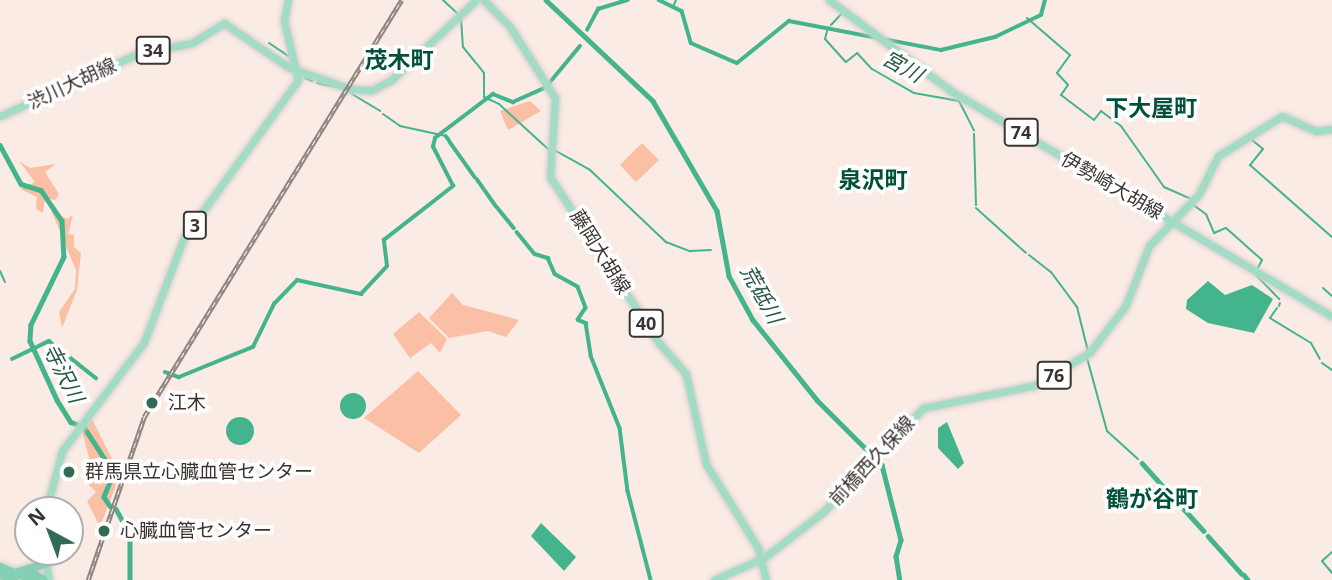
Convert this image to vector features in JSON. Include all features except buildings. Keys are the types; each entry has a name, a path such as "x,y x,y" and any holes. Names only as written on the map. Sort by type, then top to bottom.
{"highway":[{"path":"0,568 16,575 38,566"},
{"path":"40,566 30,572 44,580"},
{"path":"0,568 16,575"},
{"path":"0,568 25,580"},
{"path":"0,568 33,580"}],"main road":[{"path":"288,0 284,21 299,72 353,90 380,87 476,0"},
{"name":"藤岡大胡線","path":"484,0 510,27 548,86 556,105 550,177 659,343 686,374 706,464 762,558 766,580"},
{"name":"伊勢崎大胡線","path":"829,0 951,91 1332,316"},
{"name":"渋川大胡線","path":"0,116 135,55 192,43 224,23 299,72"},
{"name":"3","path":"49,496 56,462 81,424 144,342 184,237 299,72"},
{"name":"前橋西久保線","path":"714,580 762,558 823,512 926,407 1036,385 1090,352 1123,311 1149,246 1199,194 1216,158 1279,117 1316,131 1332,129"}],"shaded area":[{"path":"530,101 541,111 508,130 500,111"},
{"path":"642,143 659,160 636,182 620,165"},
{"path":"19,161 30,168 56,164 45,172 59,194 55,200 45,198 43,213 36,209 37,197 20,189 35,182"},
{"path":"51,210 67,219 73,215 68,234 74,235 74,247 81,253 77,290 62,328 59,312 75,289 76,270"},
{"path":"1208,281 1225,295 1252,285 1273,299 1254,333 1208,323 1186,309 1187,300"},
{"path":"452,293 463,305 519,320 506,337 488,331 449,338 429,318"},
{"path":"419,312 447,339 440,353 431,343 410,358 393,334"},
{"path":"418,371 461,415 419,453 364,418"},
{"path":"353,393 362,397 366,406 362,415 353,419 344,415 340,406 344,397"},
{"path":"90,415 120,475 100,527 87,501 96,492 89,485 93,473 81,427"},
{"path":"240,417 250,421 254,431 250,441 240,445 230,441 226,431 230,421"},
{"path":"947,422 964,463 958,469 938,448 938,428"},
{"path":"541,523 576,557 564,571 531,536"}],"waterway":[{"path":"443,0 457,13"},
{"name":"荒砥川","path":"546,0 653,101 717,211 729,276 753,320 817,400 882,465 901,540 896,556 900,580"},
{"path":"587,30 598,9 628,0"},
{"path":"659,0 682,11 691,43 737,63 789,21 941,50 995,37 1041,15 1045,0"},
{"path":"673,7 676,0"},
{"name":"宮川","path":"831,25 843,12"},
{"path":"1027,18 1070,55 1057,73 1068,85 1061,95 1094,120 1101,111 1121,126 1164,187 1191,199"},
{"path":"461,19 463,47 476,63"},
{"name":"宮川","path":"827,31 825,39 846,62 857,53 872,69 914,93 959,101 974,130"},
{"path":"269,43 288,56"},
{"path":"165,372 179,377 253,347 274,304 297,280 361,294 387,266 384,240 453,186 433,147 435,138 493,94 513,102 546,87 580,46"},
{"path":"477,64 484,73 484,97 499,104 548,149"},
{"path":"305,78 312,81"},
{"path":"317,83 325,85"},
{"path":"326,85 336,87"},
{"path":"352,94 380,111"},
{"path":"383,114 400,126 446,136"},
{"name":"宮川","path":"974,134 976,205"},
{"path":"446,136 449,140"},
{"path":"1252,140 1263,149 1250,165 1332,237"},
{"path":"450,142 475,177"},
{"name":"寺沢川","path":"0,145 21,184 41,190 62,221 64,257 31,325 30,341 57,400 71,422 84,427 106,461 110,482 104,497 110,506"},
{"path":"556,151 590,170 666,242 690,251 711,250"},
{"path":"477,179 495,205"},
{"path":"1192,204 1206,214 1214,233 1226,228 1262,260 1258,268"},
{"path":"497,207 514,228"},
{"name":"宮川","path":"976,208 1026,253"},
{"path":"517,232 535,254 548,258 555,274 578,287 586,308 578,320 586,323 591,356 620,428 628,491 651,580"},
{"name":"宮川","path":"1029,255 1051,272 1077,307 1088,351"},
{"path":"0,271 5,282"},
{"path":"1255,274 1279,299"},
{"path":"1323,288 1332,296"},
{"path":"1277,308 1270,318 1311,343 1320,359"},
{"path":"12,359 49,341 96,378"},
{"name":"宮川","path":"1087,358 1107,431 1138,459"},
{"path":"1322,363 1332,370"},
{"name":"宮川","path":"1142,463 1169,493"},
{"name":"宮川","path":"1172,496 1204,531"},
{"name":"寺沢川","path":"116,509 130,534 130,580"},
{"name":"宮川","path":"1208,536 1241,573"},
{"path":"1332,552 1322,561 1332,573"},
{"name":"宮川","path":"1244,575 1248,580"}],"railway":[{"path":"88,580 144,417 402,0"}],"place":[{"name":"江木","path":"152,403"},
{"name":"群馬県立心臓血管センター","path":"69,472"},
{"name":"心臓血管センター","path":"104,531"}],"district":[{"name":"茂木町","path":"399,59"},
{"name":"下大屋町","path":"1151,107"},
{"name":"泉沢町","path":"873,179"},
{"name":"鶴が谷町","path":"1152,498"}]}
